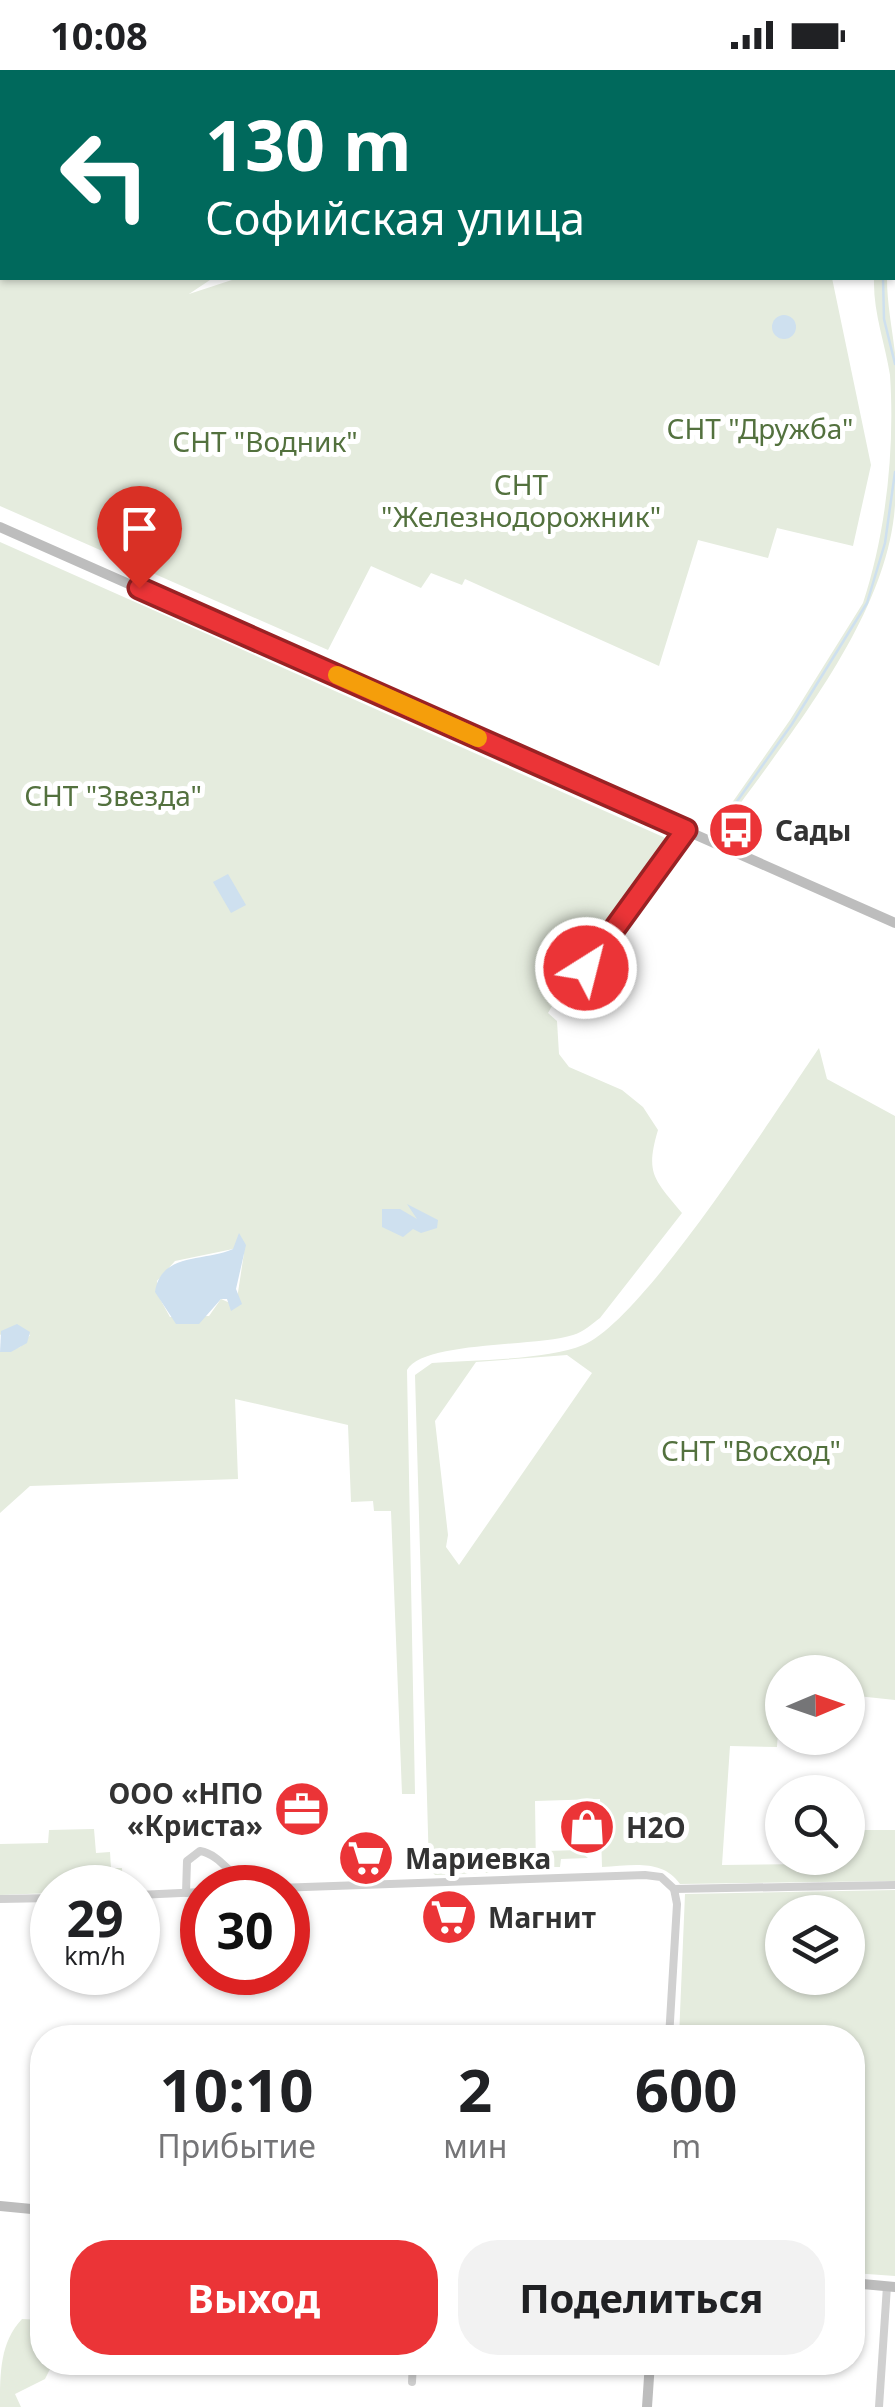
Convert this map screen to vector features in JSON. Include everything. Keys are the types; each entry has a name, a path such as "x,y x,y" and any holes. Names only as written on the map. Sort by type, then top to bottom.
{"main road":[{"path":"0,527 895,923"},
{"path":"0,2206 30,2209"},
{"path":"865,2284 891,2287"},
{"path":"647,2407 649,2375"}],"street":[{"path":"586,968 686,830"},
{"path":"187,1865 200,1851 223,1865"},
{"path":"310,1887 661,1877 674,1889 677,1904 670,2025"},
{"path":"674,1889 895,1885"},
{"path":"0,1899 30,1898"},
{"path":"879,2407 891,2287"},
{"path":"412,2375 412,2382"}],"green space":[{"path":"0,280 210,280 189,294 232,280 832,280 871,465 853,546 777,528 768,558 698,540 659,666 465,579 462,585 431,573 421,588 371,566 328,650 0,506"},
{"path":"874,280 887,280 895,353 895,505 888,547 875,589 832,672 726,823 720,820 790,720 863,603 871,576 883,520 891,432 890,375"},
{"name":"СНТ \"Звезда\"","path":"0,542 670,840 582,954 548,1013 557,1021 559,1054 569,1067 622,1090 643,1107 658,1130 652,1167 682,1213 600,1318 580,1332 556,1339 457,1349 417,1361 407,1370 415,1794 402,1794 391,1511 374,1511 373,1501 351,1502 348,1425 235,1399 238,1479 30,1486 0,1513 0,1352 20,1347 30,1335 12,1328 0,1335","holes":["233,1249 244,1253 237,1299 230,1303 221,1299 209,1316 170,1317 160,1299 157,1281 175,1261"]},
{"name":"СНТ \"Восход\"","path":"819,1048 827,1079 895,1116 895,1700 865,1697 865,1655 765,1655 765,1747 730,1746 722,1865 765,1865 765,1875 865,1875 865,1830 895,1830 895,1881 680,1884 655,1867 602,1867 600,1799 535,1801 536,1871 435,1875 429,1868 415,1375 432,1363 530,1356 583,1345 609,1328 640,1297 742,1163","holes":["567,1355 592,1373 459,1565 446,1547 448,1535 435,1421 476,1362"]},
{"path":"94,1829 96,1853 110,1852 111,1865 30,1865 30,1894 0,1895 0,1844 48,1843 49,1830"},
{"path":"578,1850 588,1858 561,1859 560,1867 547,1867 547,1851"},
{"path":"895,1890 895,2276 865,2274 865,2025 680,2025 685,1894"},
{"path":"22,2319 30,2319 30,2375 47,2375 15,2394 21,2407 0,2407 5,2348"}],"water":[{"path":"784,315 796,327 784,339 772,327"},
{"path":"228,874 246,905 231,913 213,882"},
{"path":"407,1204 438,1220 437,1228 421,1233 413,1229 403,1237 382,1227 382,1209 400,1209 417,1219"},
{"path":"239,1233 246,1245 236,1289 242,1304 231,1311 227,1299 221,1299 199,1324 176,1324 155,1292 159,1279 175,1264 233,1249"},
{"path":"17,1324 30,1332 27,1343 11,1352 0,1352 1,1331"}],"waterway":[{"path":"883,280 884,319 895,364"},
{"path":"723,821 792,724 867,603 885,543 895,472"}],"slow traffic":[{"path":"337,675 478,738"}],"place":[{"name":"Сады","path":"736,830"},
{"name":"ООО «НПО «Криста»","path":"302,1809"},
{"name":"H2O","path":"587,1827"},
{"name":"Мариевка","path":"366,1858"},
{"name":"Магнит","path":"449,1917"}],"route":[{"path":"139,588 686,830 679,845 586,968"}],"park label":[{"name":"СНТ \"Дружба\"","path":"760,428"},
{"name":"СНТ \"Водник\"","path":"265,441"},
{"name":"СНТ \"Железнодорожник\"","path":"521,500"}]}
